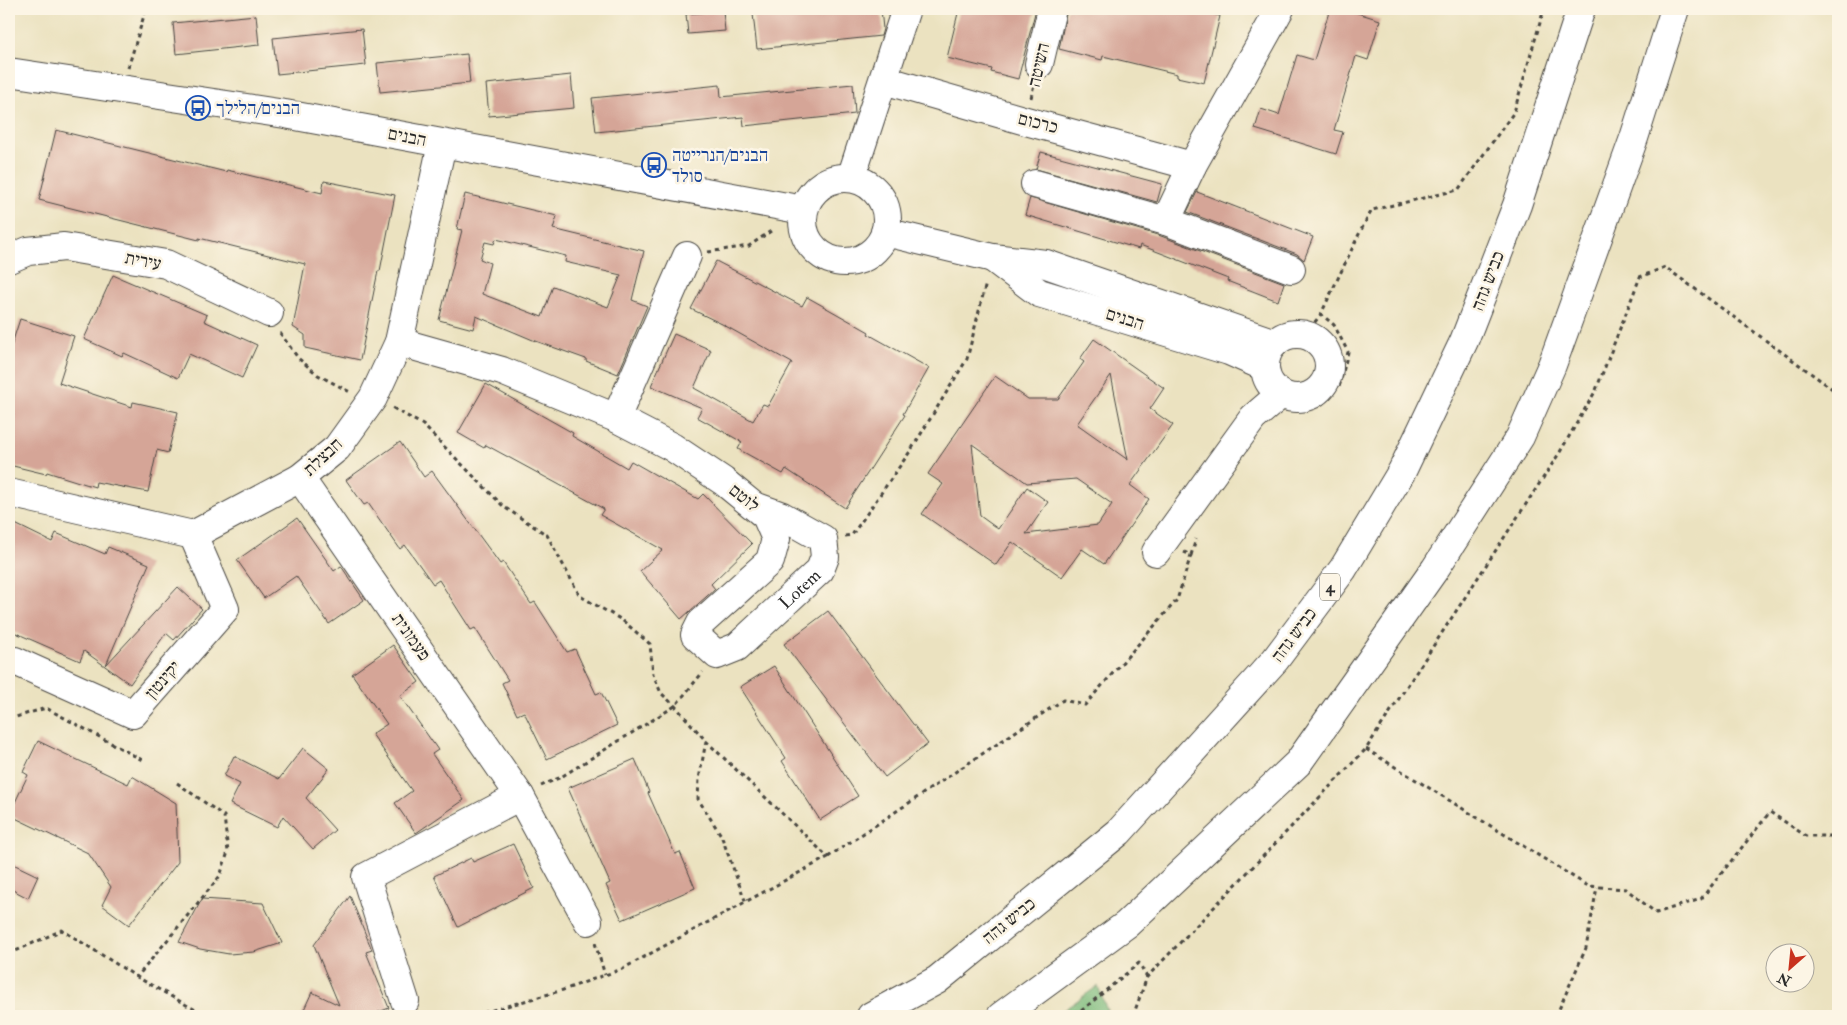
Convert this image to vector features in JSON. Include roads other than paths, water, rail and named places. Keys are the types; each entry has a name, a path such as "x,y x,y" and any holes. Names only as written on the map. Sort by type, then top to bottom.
{"main road":[{"path":"851,178 906,9"},
{"name":"השיטה","path":"1039,64 1052,9"},
{"path":"1166,221 1192,166 1280,9"},
{"name":"כביש גהה","path":"872,1016 937,980 1119,832 1275,660 1343,569 1402,471 1464,341 1517,205 1581,9"},
{"path":"1001,1016 1127,924 1298,763 1435,570 1520,437 1552,365 1634,138 1675,9"},
{"name":"הבנים","path":"9,72 285,114 803,210"},
{"name":"כרכום","path":"884,80 1192,166"},
{"name":"חבצלת","path":"193,535 300,478 337,448 371,401 399,342 442,144"},
{"path":"839,178 851,178 865,182 876,191 884,204 887,218 885,232 879,245 855,261 841,262 827,258 815,250 806,238 803,210 808,198 821,185 839,178"},
{"path":"1035,184 1166,221 1291,269"},
{"name":"הבנים","path":"885,232 993,258 1039,293 1229,351 1270,355"},
{"name":"עירית","path":"9,259 28,251 64,247 166,264 269,313"},
{"path":"616,418 687,256"},
{"path":"1295,334 1315,339 1323,347 1328,357 1329,368 1327,378 1321,388 1308,396 1292,398 1281,394 1267,378 1270,355 1284,336 1295,334"},
{"name":"לוטם","path":"399,342 502,370 616,418 672,448 723,481 766,516 776,539 770,561 701,623 695,635 717,655"},
{"path":"1159,547 1254,418 1281,394"},
{"name":"פעמונית","path":"300,478 520,796 588,920"},
{"path":"9,493 193,535"},
{"name":"Lotem","path":"717,655 737,647 820,570 825,557 823,539 782,516 754,506"},
{"name":"יקינטון","path":"15,661 133,714 225,609 193,535"},
{"path":"405,1002 366,877 520,796"}],"place":[{"name":"הבנים/הלילך","path":"198,108"},
{"name":"הבנים/הנרייטה סולד","path":"654,165"}]}
